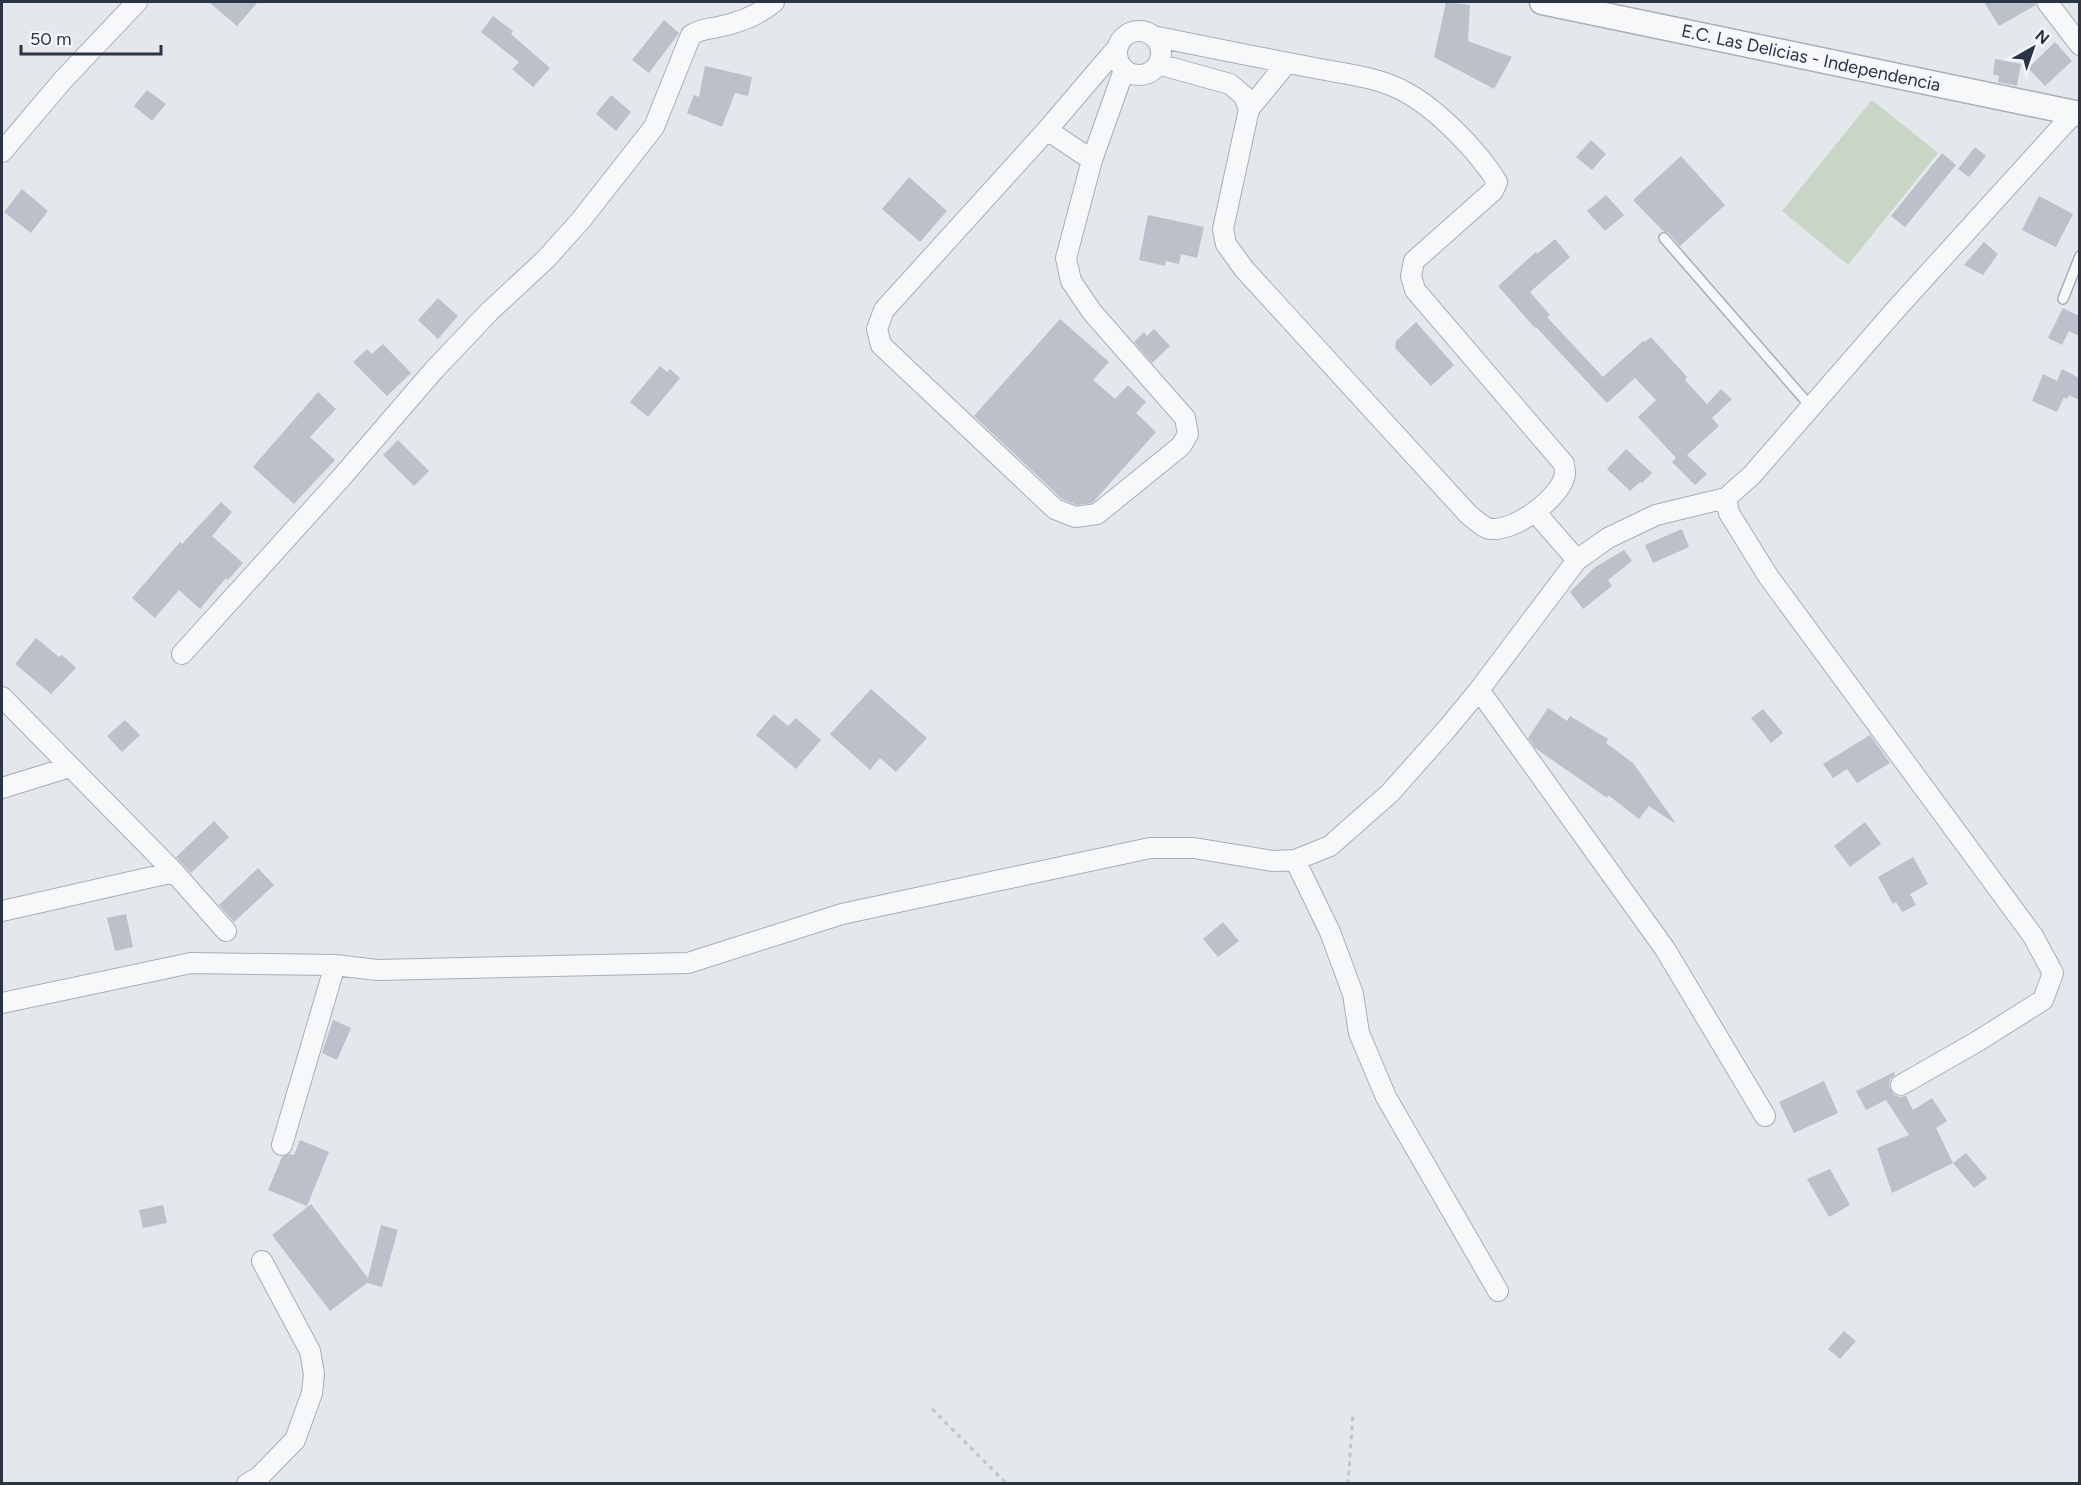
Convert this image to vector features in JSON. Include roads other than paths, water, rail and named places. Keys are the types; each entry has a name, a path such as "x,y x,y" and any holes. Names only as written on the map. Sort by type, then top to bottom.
{"street":[{"path":"2,152 63,80 136,2"},
{"path":"182,654 341,478 434,370 490,311 546,259 581,220 654,127 691,35 703,28 718,27 762,13 774,2"},
{"name":"E.C. Las Delicias - Independencia","path":"1542,2 2077,113"},
{"path":"2047,2 2079,45"},
{"path":"1124,70 1092,160 1066,258 1071,281 1092,312 1185,418 1188,434 1181,446 1097,514 1075,517 1055,509 881,345 877,329 884,310 1047,130 1117,48 1120,41 1132,32 1139,31 1154,36 1375,80 1406,92 1437,115 1487,165 1497,182 1493,191 1414,261 1411,276 1415,290 1564,464 1565,474 1561,485 1536,513 1507,527 1488,528 1467,514 1260,287 1226,244 1223,229 1250,109 1287,63"},
{"path":"1117,48 1117,56 1124,70 1138,75 1153,70 1158,64 1161,50 1154,36"},
{"path":"1158,64 1230,84 1244,96 1250,109"},
{"path":"2,1003 191,963 335,965 377,970 688,963 842,914 1150,848 1194,848 1272,861 1294,860 1330,846 1390,793 1479,690 1577,560 1608,538 1656,515 1726,498 1752,475 1898,307 2077,113"},
{"path":"1047,130 1092,160"},
{"path":"1726,498 1730,513 1768,576 2033,936 2053,973 2043,1000 1901,1085"},
{"path":"1536,513 1577,560"},
{"path":"1479,690 1665,949 1765,1116"},
{"path":"2,697 174,872 226,931"},
{"path":"2,788 70,768"},
{"path":"1294,860 1330,932 1353,994 1359,1033 1386,1097 1498,1291"},
{"path":"2,911 174,872"},
{"path":"282,1145 335,965"},
{"path":"247,1484 259,1477 295,1440 312,1393 314,1374 310,1351 262,1261"}],"lane":[{"path":"1664,238 1811,407"},
{"path":"2063,299 2079,256"}]}
